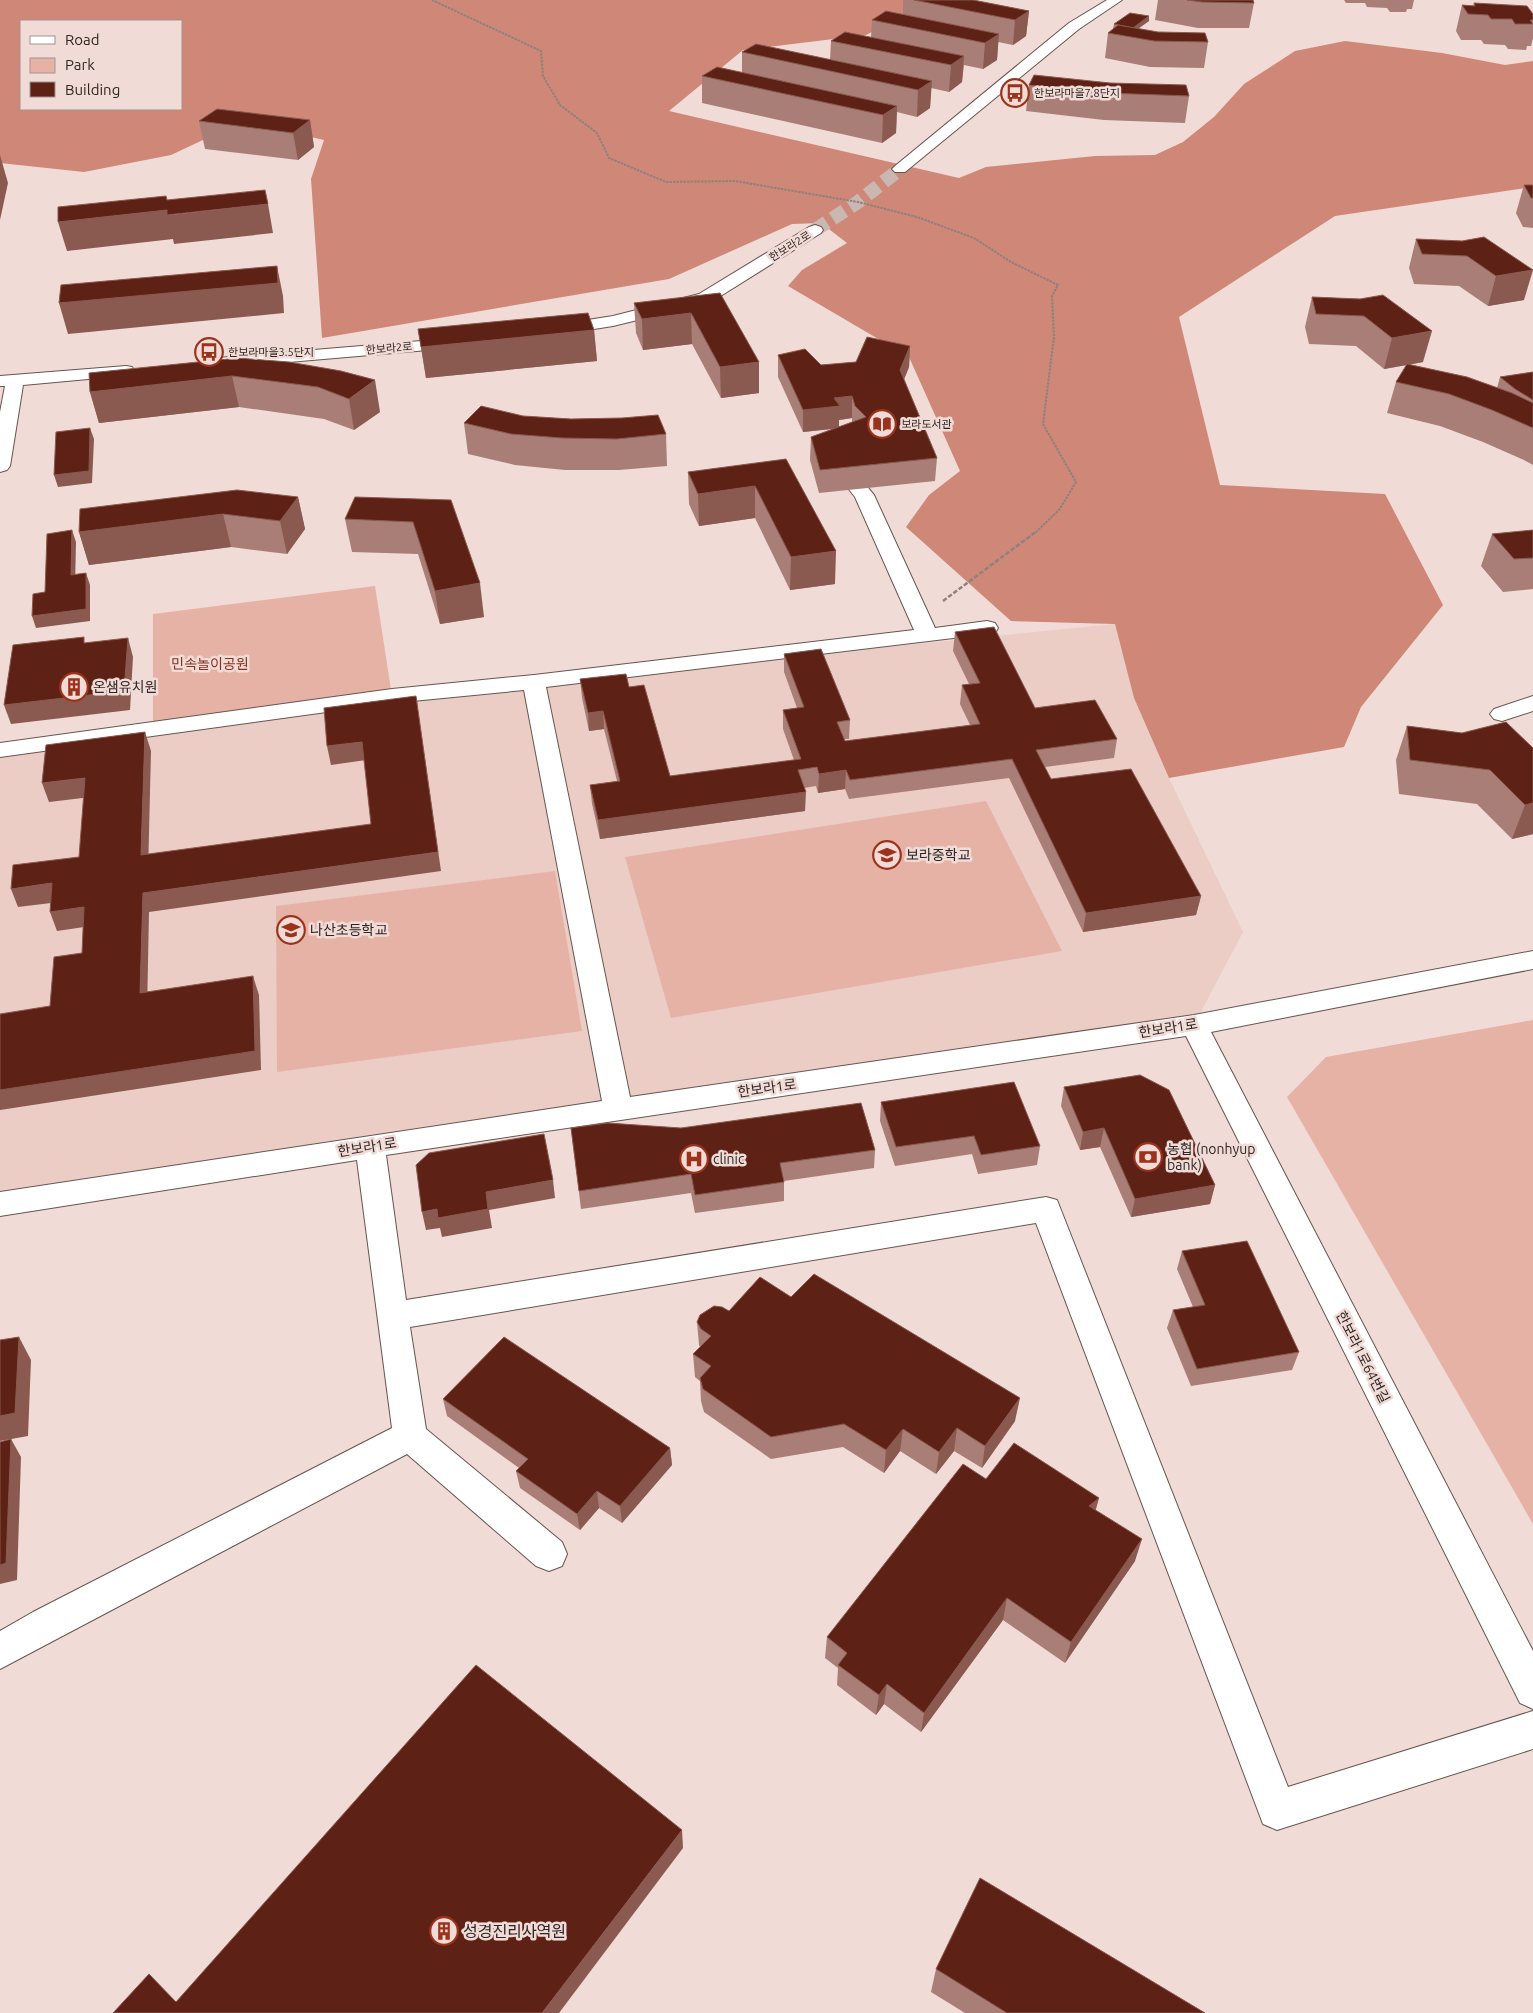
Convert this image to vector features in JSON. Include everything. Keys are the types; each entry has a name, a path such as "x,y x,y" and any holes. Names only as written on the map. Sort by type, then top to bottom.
{"street":[{"path":"900,169 1074,26 1116,0"},
{"name":"한보라2로","path":"538,333 613,321 705,298 815,230"},
{"name":"한보라2로","path":"204,364 471,341"},
{"path":"0,466 8,381 144,369"},
{"path":"853,482 864,495 924,626"},
{"path":"0,750 392,696 534,682 924,626 986,628"},
{"path":"534,682 618,1110"},
{"path":"1502,714 1533,703"},
{"name":"한보라1로","path":"0,1204 370,1146 1194,1025 1533,960"},
{"name":"한보라1로64번길","path":"1194,1025 1533,1690"},
{"path":"370,1146 410,1436 549,1554"},
{"path":"392,1316 1046,1209 1277,1810 1533,1730"},
{"path":"0,1651 46,1624 410,1436"}],"path":[{"path":"432,0 542,51 544,76 560,105 597,133 609,158 666,182 735,181 858,202 917,217 974,238 1011,262 1058,285 1052,296 1054,337 1043,424 1076,482 1059,510 1033,535 924,626"}],"shaded area":[{"path":"0,0 923,0 928,3 866,35 743,50 669,111 959,178 986,167 1095,156 1155,155 1183,142 1214,117 1244,84 1295,51 1345,41 1442,53 1505,65 1533,61 1533,187 1335,216 1179,317 1220,485 1385,494 1443,605 1361,707 1344,747 1169,778 1134,698 1115,624 1011,621 906,527 929,495 960,471 909,357 788,286 802,270 847,243 821,223 792,224 669,279 322,338 311,179 324,140 276,129 220,132 171,155 84,172 0,163"},
{"path":"1115,624 1134,698 1169,778 1243,932 1194,1025 0,1204 0,750 392,696"}],"green space":[{"name":"민속놀이공원","path":"375,586 392,696 153,728 153,614"},
{"path":"986,801 1062,951 671,1018 625,857"},
{"path":"555,871 582,1031 277,1072 276,906"},
{"path":"1533,1020 1533,1524 1287,1097 1326,1057"}],"building":[{"path":"914,0 973,0 1029,11 1015,20"},
{"path":"1187,0 1253,0 1254,3 1202,2"},
{"path":"1474,3 1527,6 1533,14 1533,20 1530,20 1533,24 1515,24 1512,19 1491,19 1488,15 1468,14 1462,5 1475,6"},
{"path":"886,11 999,34 985,43 872,20"},
{"path":"1130,13 1149,16 1133,28 1114,24"},
{"path":"1118,25 1158,32 1205,33 1208,42 1154,41 1108,33"},
{"path":"845,32 964,56 951,65 831,41"},
{"path":"756,44 932,81 918,90 742,52"},
{"path":"717,67 897,106 883,115 702,76"},
{"path":"1034,75 1110,83 1186,85 1189,96 1107,93 1029,85"},
{"path":"217,109 310,120 293,133 199,121"},
{"path":"1524,185 1533,185 1533,198 1531,198"},
{"path":"265,190 268,204 167,215 167,210 58,222 58,207 166,196 167,200"},
{"path":"1484,237 1533,270 1496,276 1467,256 1422,254 1416,239 1462,241"},
{"path":"277,266 278,283 59,303 61,285"},
{"path":"720,293 759,362 720,367 691,313 642,319 634,303"},
{"path":"1383,295 1432,331 1392,338 1364,316 1316,314 1312,297 1360,299"},
{"path":"588,313 594,330 421,347 418,329"},
{"name":"보라도서관","path":"867,337 910,346 900,370 937,458 820,470 811,437 866,417 855,406 852,396 834,398 840,406 803,410 778,355 805,349 821,365 856,362"},
{"path":"238,358 289,362 341,371 375,380 349,399 318,387 232,376 90,392 89,373"},
{"path":"1407,364 1467,377 1512,393 1533,403 1533,428 1449,394 1396,382"},
{"path":"1533,372 1533,400 1500,377"},
{"path":"481,406 523,416 571,419 658,415 666,434 617,439 562,438 511,434 464,423"},
{"path":"90,428 89,471 54,475 56,432"},
{"path":"786,459 836,551 791,557 755,486 698,494 688,472"},
{"path":"237,490 298,497 280,521 223,514 79,532 80,509"},
{"path":"355,497 451,500 480,583 435,591 413,522 345,519"},
{"path":"72,530 71,575 86,573 86,609 32,616 33,594 45,592 47,534"},
{"path":"1533,530 1533,558 1514,559 1492,534"},
{"path":"994,627 1035,708 1095,700 1117,739 1036,750 1051,779 1131,769 1201,896 1086,913 1012,759 850,780 846,770 819,774 817,767 798,770 806,792 598,820 590,785 620,781 603,711 588,713 580,679 626,674 629,687 644,685 670,776 801,759 783,710 804,707 784,654 821,649 850,720 837,722 845,741 980,724 962,685 980,683 955,632"},
{"name":"온샘유치원","path":"84,637 84,643 128,638 124,691 4,705 13,645"},
{"path":"416,696 438,852 143,893 140,993 253,976 255,1051 0,1090 0,1014 50,1006 54,957 82,953 84,907 50,912 52,883 11,889 13,865 79,857 85,778 42,783 46,745 145,732 141,855 371,824 362,742 327,746 324,708"},
{"path":"1506,722 1533,748 1533,803 1525,805 1490,770 1410,760 1407,726 1462,733"},
{"path":"1140,1075 1169,1090 1215,1185 1135,1199 1104,1128 1083,1132 1064,1087"},
{"path":"1014,1082 1040,1146 981,1155 974,1136 896,1147 881,1102"},
{"path":"861,1103 875,1150 780,1163 784,1182 695,1195 691,1174 579,1191 571,1128 608,1123 681,1128"},
{"path":"544,1134 553,1180 486,1192 488,1209 438,1218 437,1209 422,1212 416,1165 429,1153"},
{"path":"1247,1241 1299,1352 1197,1369 1173,1310 1205,1305 1182,1251"},
{"path":"814,1274 1020,1398 985,1446 957,1428 939,1452 903,1429 886,1450 844,1424 771,1437 703,1389 700,1378 711,1366 693,1354 711,1336 701,1329 697,1322 700,1315 714,1306 722,1307 729,1311 760,1277 791,1297"},
{"path":"19,1337 15,1413 0,1416 0,1340"},
{"path":"504,1337 670,1448 620,1506 597,1491 577,1514 516,1471 528,1459 443,1399"},
{"path":"11,1439 6,1563 0,1565 0,1442"},
{"path":"1014,1443 1099,1498 1089,1506 1142,1539 1071,1642 1007,1598 924,1713 887,1684 879,1695 838,1665 847,1653 827,1637 963,1464 986,1479"},
{"name":"성경진리사역원","path":"476,1665 682,1830 542,2013 113,2013 149,1974 176,2002"},
{"path":"980,1878 1205,2013 1007,2013 936,1969"}],"tunnel":[{"path":"815,230 858,202 900,169"}],"place":[{"name":"한보라마을7.8단지","path":"1015,93"},
{"name":"한보라마을3.5단지","path":"209,352"},
{"name":"보라도서관","path":"882,424"},
{"name":"온샘유치원","path":"74,687"},
{"name":"보라중학교","path":"887,855"},
{"name":"나산초등학교","path":"291,930"},
{"name":"농협 (nonhyup bank)","path":"1148,1157"},
{"name":"clinic","path":"694,1159"},
{"name":"성경진리사역원","path":"444,1931"}]}
